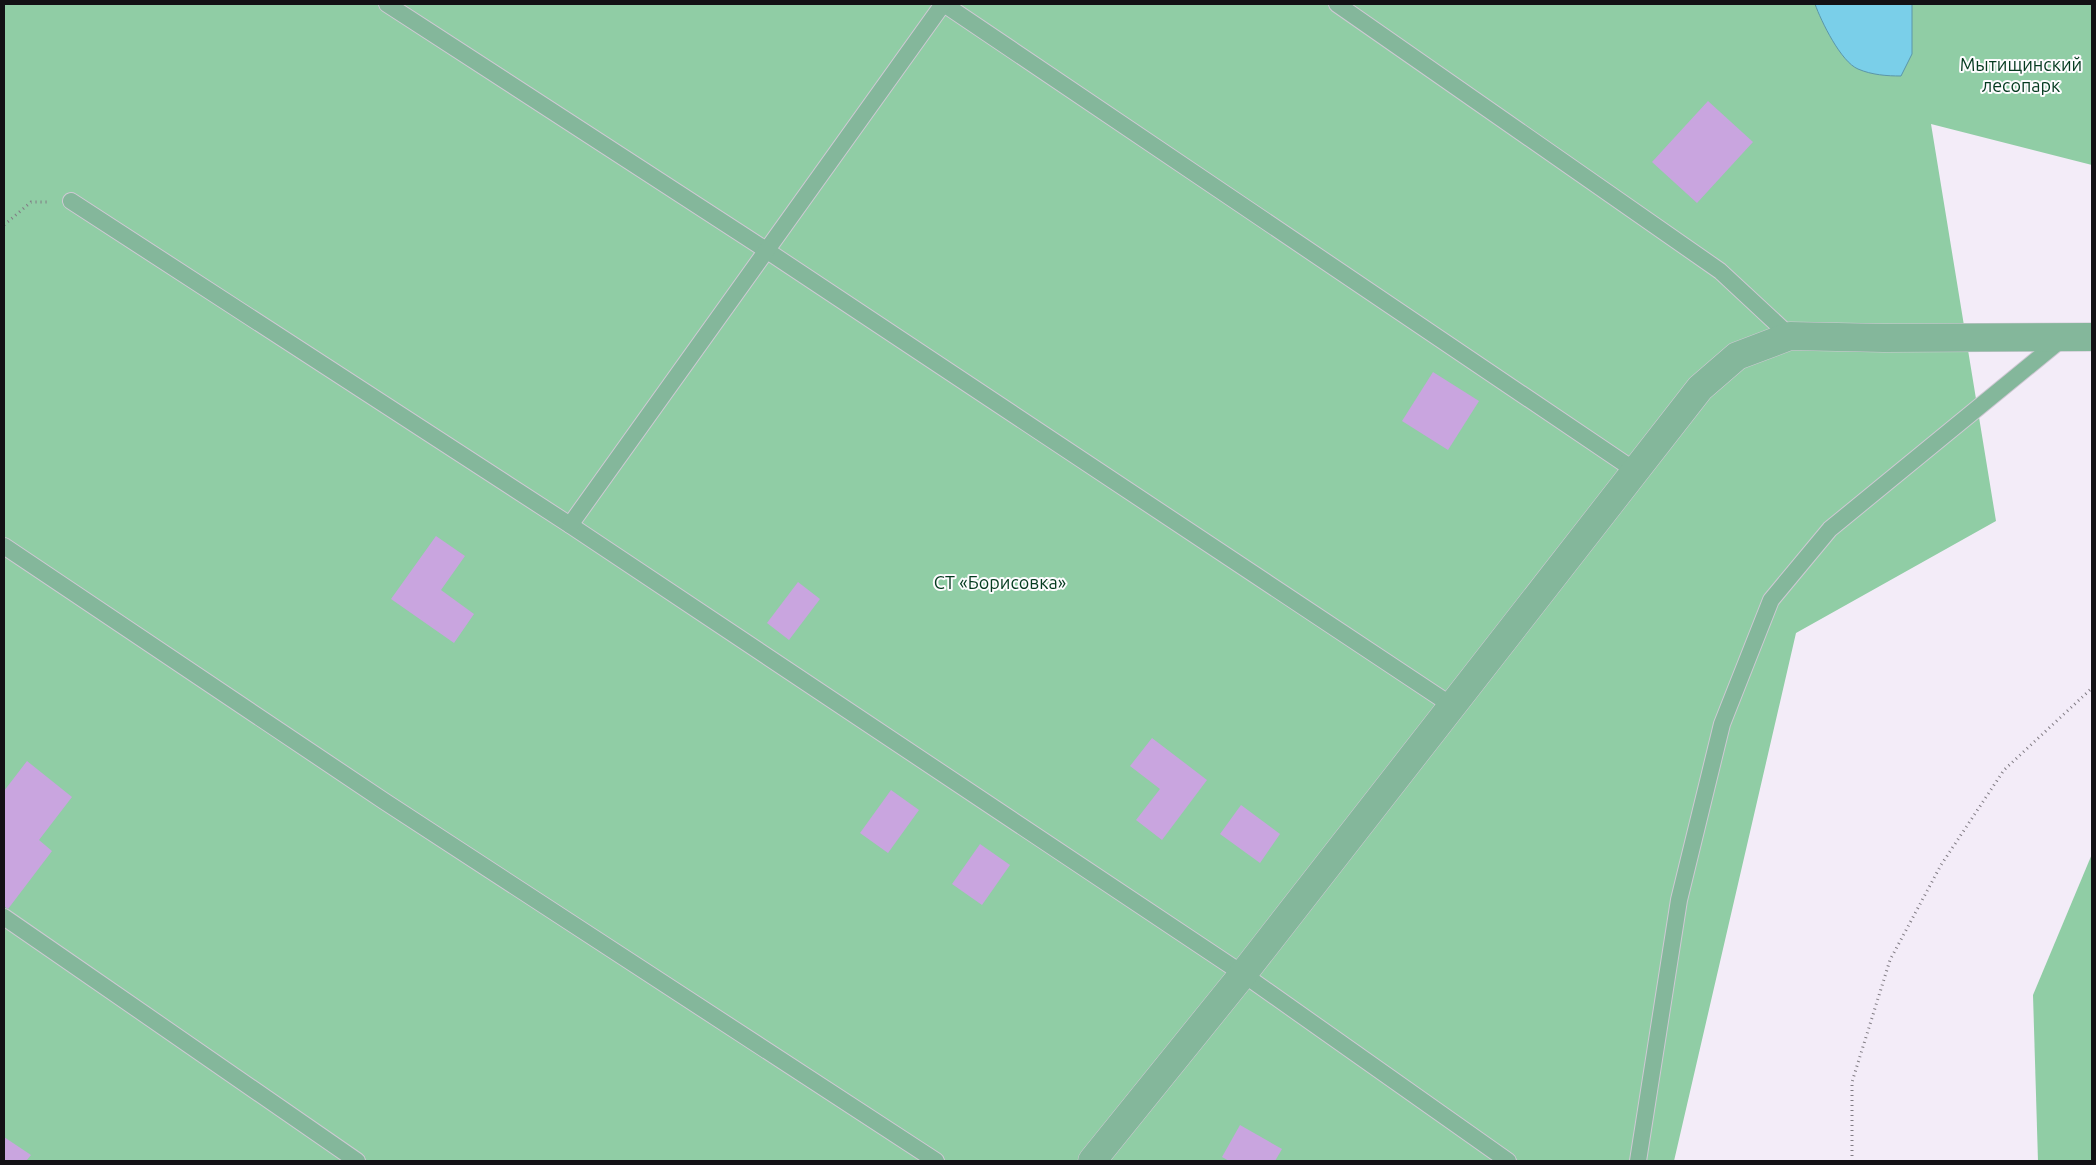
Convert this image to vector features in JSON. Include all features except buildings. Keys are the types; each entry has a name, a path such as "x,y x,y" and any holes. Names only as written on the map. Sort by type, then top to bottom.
{"street":[{"path":"1092,1161 1243,974 1452,705 1637,472 1700,388 1737,356 1790,336 2062,339 2092,337"}],"lane":[{"path":"387,4 766,250 1452,705"},
{"path":"570,525 944,4 1637,472"},
{"path":"1336,4 1720,271 1790,336"},
{"path":"71,201 570,525 1243,974 1508,1161"},
{"path":"1638,1161 1679,900 1722,724 1771,600 1830,529 2062,339"},
{"path":"4,546 384,801 936,1161"},
{"path":"4,917 357,1161"}],"path":[{"path":"4,226 31,202 71,201"},
{"path":"1852,1161 1852,1082 1890,960 1941,865 2004,770 2092,688"}],"green space":[{"name":"СТ «Борисовка»","path":"4,4 2092,4 2092,165 1931,124 1996,521 1796,633 1674,1161 4,1161"},
{"path":"2092,854 2092,1161 2038,1161 2033,995"}],"water":[{"path":"1815,4 1912,4 1912,54 1901,76 1874,74 1852,65 1832,40"}],"park label":[{"name":"Мытищинский лесопарк","path":"2021,74"}]}
